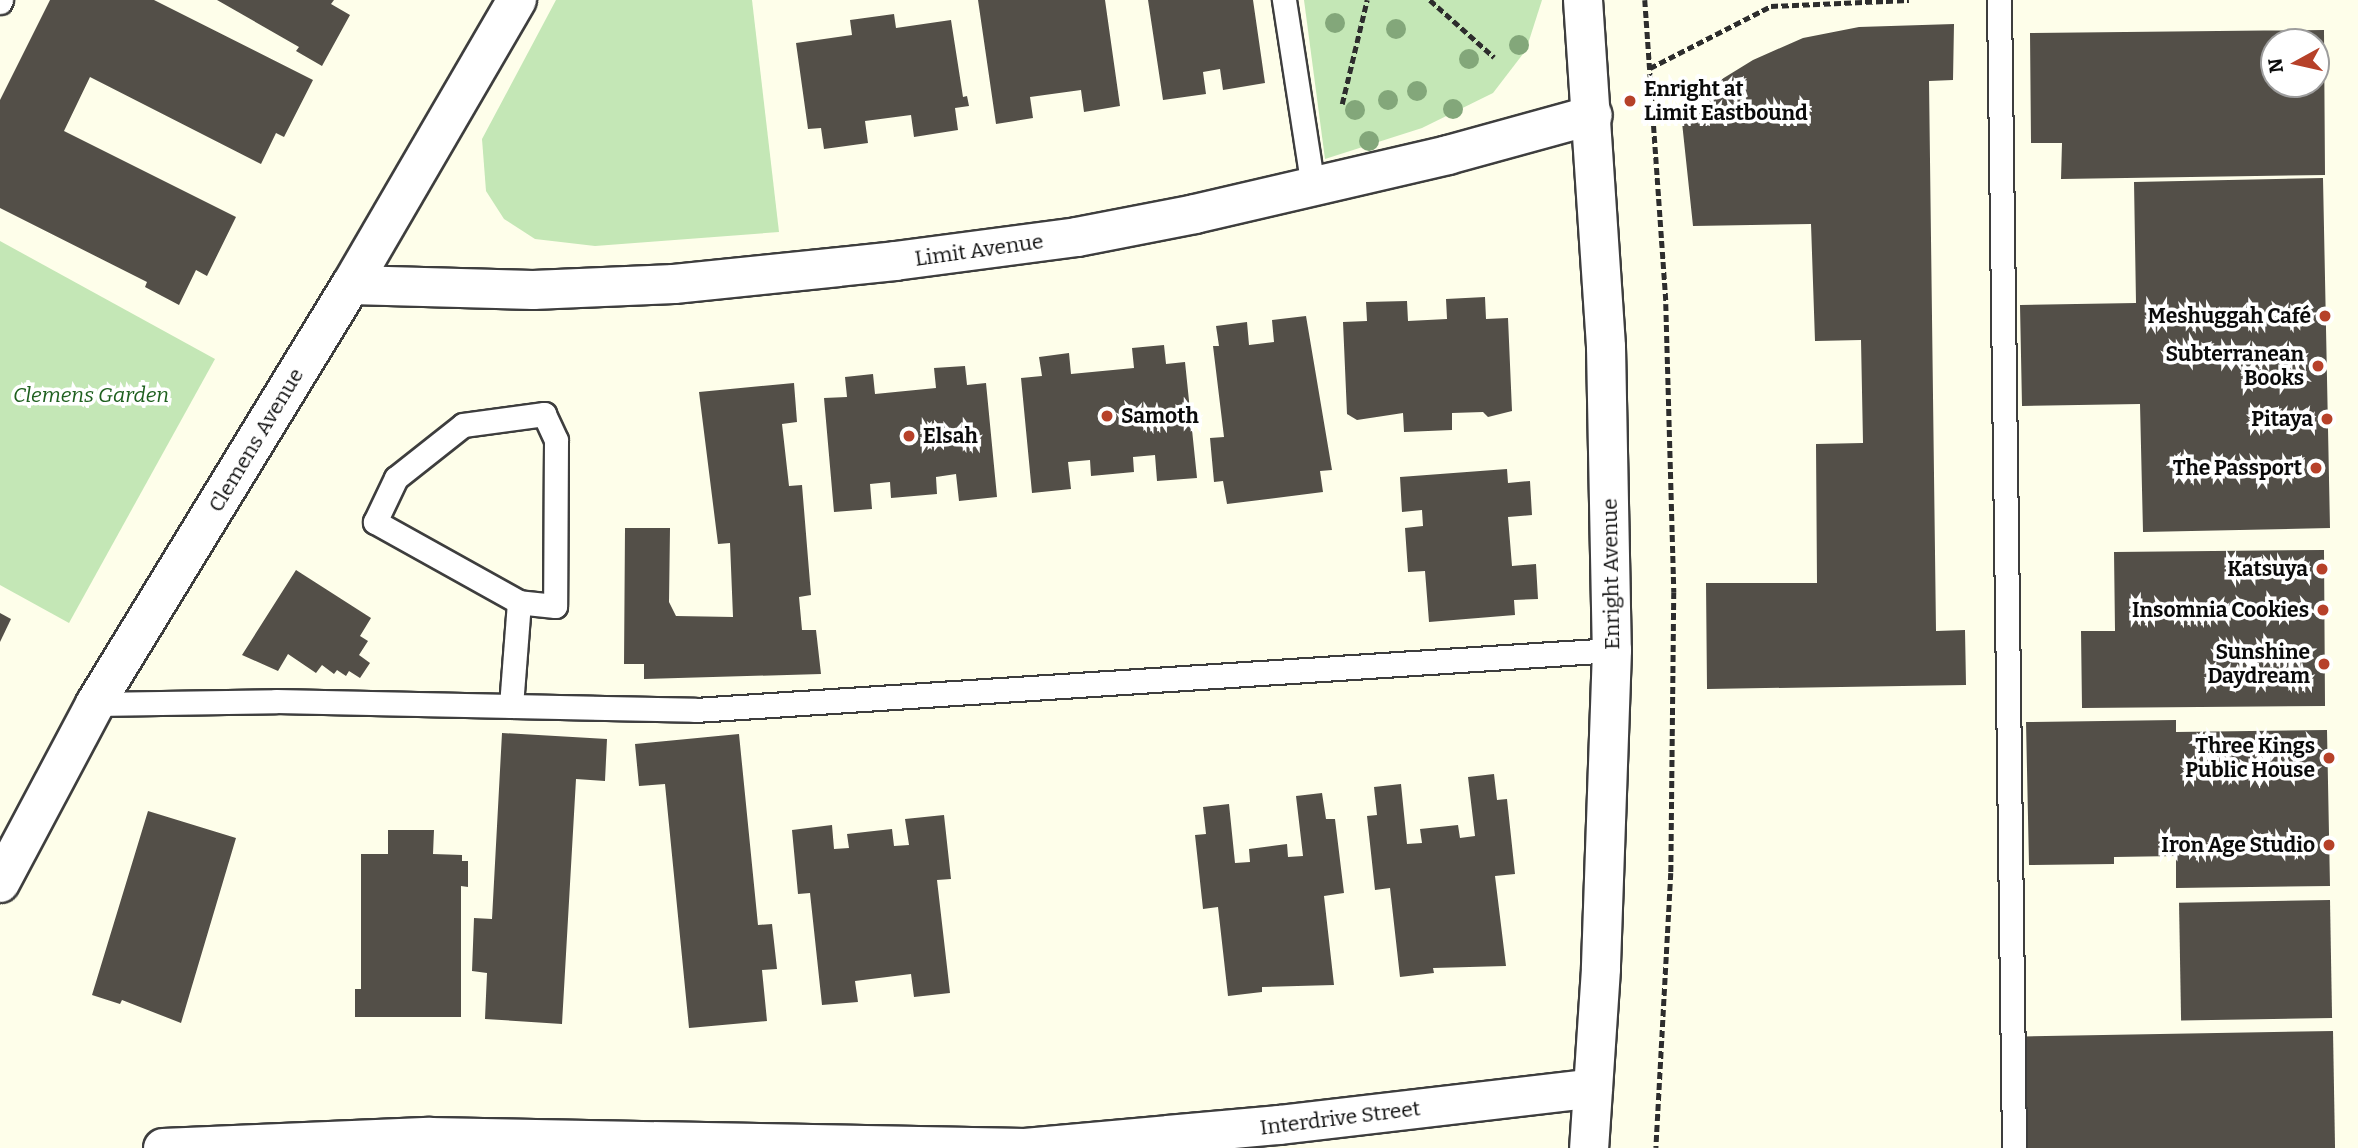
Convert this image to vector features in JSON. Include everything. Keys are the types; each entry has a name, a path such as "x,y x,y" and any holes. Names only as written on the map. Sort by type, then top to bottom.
{"street":[{"name":"Clemens Avenue","path":"0,883 95,704 351,285 517,0"},
{"name":"Enright Avenue","path":"1583,0 1593,115 1606,347 1612,650 1589,1148"},
{"name":"Limit Avenue","path":"351,285 533,290 674,284 1077,237 1313,188 1593,115"},
{"name":"Interdrive Street","path":"163,1148 430,1137 1025,1148 1280,1125 1593,1088"}],"lane":[{"path":"1284,0 1313,188"},
{"path":"1999,0 2014,1148"},
{"path":"544,414 556,439 555,606 519,602 375,522 396,478 463,425 544,414"},
{"path":"511,705 519,602"},
{"path":"95,704 511,705 695,710 839,703 1612,650"}],"path":[{"path":"1339,113 1354,68 1367,0"},
{"path":"1430,0 1494,57"},
{"path":"1645,0 1666,304 1674,592 1671,873 1656,1148"},
{"path":"1650,68 1770,6 1909,0"}],"green space":[{"path":"556,0 752,0 779,232 595,246 535,239 504,219 486,191 482,139"},
{"path":"1304,0 1542,0 1526,50 1493,93 1422,128 1325,159"},
{"name":"Clemens Garden","path":"0,241 215,359 69,623 0,585"}],"building":[{"path":"50,0 154,0 313,80 284,137 276,133 261,164 90,77 64,131 236,217 207,276 196,270 179,305 145,287 147,282 0,208 0,100"},
{"path":"217,0 334,0 331,4 350,15 322,66 296,51 299,47"},
{"path":"978,0 1105,0 1120,106 1084,112 1081,90 1030,97 1033,118 996,124"},
{"path":"1148,0 1253,0 1265,83 1223,90 1220,69 1203,72 1206,94 1163,100"},
{"path":"894,14 896,28 951,20 963,97 967,96 969,106 955,108 958,130 914,137 911,115 865,121 868,143 824,149 821,128 808,129 796,43 852,35 850,20"},
{"path":"1954,24 1953,80 1929,81 1936,631 1965,630 1966,685 1707,689 1706,583 1817,583 1816,444 1863,443 1861,340 1815,341 1811,224 1693,226 1681,113 1714,84 1753,60 1803,38 1859,27"},
{"path":"2260,31 2260,98 2324,98 2325,175 2061,179 2062,143 2031,143 2030,33"},
{"path":"2323,178 2330,528 2143,532 2140,404 2022,406 2020,305 2136,303 2134,182"},
{"path":"1485,297 1486,319 1508,318 1512,411 1488,417 1483,412 1452,413 1452,430 1404,432 1403,413 1357,420 1347,414 1343,322 1367,321 1366,302 1407,301 1408,321 1447,319 1446,299"},
{"path":"1306,316 1332,470 1320,471 1323,492 1227,504 1223,481 1214,482 1210,438 1224,437 1213,346 1219,346 1216,326 1247,322 1249,345 1274,342 1272,320"},
{"name":"Samoth","path":"1164,345 1166,364 1185,362 1197,478 1157,481 1155,455 1133,457 1134,472 1091,476 1090,460 1068,462 1071,489 1032,493 1021,378 1042,376 1039,357 1069,353 1071,374 1134,368 1132,348"},
{"name":"Elsah","path":"965,366 967,385 986,383 997,497 959,501 956,474 936,477 937,494 891,498 890,482 870,484 872,509 834,512 824,398 847,397 845,377 873,374 875,394 936,388 934,368"},
{"path":"794,383 797,422 782,424 789,486 802,485 811,595 799,597 802,630 816,630 821,674 644,679 644,664 624,664 625,528 670,528 669,602 676,616 733,617 730,543 718,544 699,392"},
{"path":"1507,469 1508,483 1530,481 1532,515 1508,517 1512,566 1536,564 1538,599 1514,600 1515,615 1429,622 1425,571 1408,572 1405,528 1423,526 1422,510 1402,512 1400,477"},
{"path":"2324,550 2325,706 2082,708 2081,631 2115,631 2114,552"},
{"path":"296,570 371,618 360,636 368,641 359,655 370,663 360,678 349,671 346,676 337,670 334,674 322,665 316,673 288,654 278,671 242,655"},
{"path":"0,613 11,619 0,642"},
{"path":"2176,720 2176,732 2327,730 2330,886 2176,888 2176,856 2114,857 2114,864 2029,865 2026,722"},
{"path":"502,733 607,739 605,781 576,779 562,1024 485,1019 487,973 472,971 474,918 492,919"},
{"path":"739,734 758,925 772,924 777,969 762,970 767,1021 689,1028 665,784 639,786 635,744"},
{"path":"1494,774 1497,800 1507,799 1515,874 1495,876 1506,966 1433,968 1434,973 1400,977 1390,888 1375,890 1367,816 1377,815 1374,787 1401,784 1407,844 1422,843 1420,829 1458,825 1460,838 1475,836 1468,777"},
{"path":"1322,793 1326,819 1335,819 1344,893 1324,896 1334,985 1262,987 1262,992 1228,996 1218,907 1203,909 1195,835 1206,834 1203,807 1229,804 1235,863 1250,862 1249,849 1287,844 1288,857 1303,856 1296,796"},
{"path":"148,811 236,838 181,1023 122,1000 120,1004 92,995"},
{"path":"944,815 951,879 937,880 950,993 914,997 911,974 855,981 858,1002 822,1005 810,893 798,894 792,830 832,825 834,849 849,848 847,834 892,829 894,846 909,845 905,819"},
{"path":"388,830 434,830 433,854 462,855 462,861 468,861 468,887 461,886 461,1017 355,1017 355,989 361,989 361,854 388,854"},
{"path":"2330,900 2332,1018 2181,1021 2179,903"},
{"path":"2333,1031 2335,1148 2026,1148 2024,1036"}],"place":[{"name":"Enright at Limit Eastbound","path":"1630,101"},
{"name":"Meshuggah Café","path":"2325,316"},
{"name":"Subterranean Books","path":"2318,366"},
{"name":"Samoth","path":"1107,416"},
{"name":"Pitaya","path":"2327,419"},
{"name":"Elsah","path":"909,436"},
{"name":"The Passport","path":"2316,468"},
{"name":"Katsuya","path":"2322,569"},
{"name":"Insomnia Cookies","path":"2323,610"},
{"name":"Sunshine Daydream","path":"2324,664"},
{"name":"Three Kings Public House","path":"2329,758"},
{"name":"Iron Age Studio","path":"2329,845"}]}
